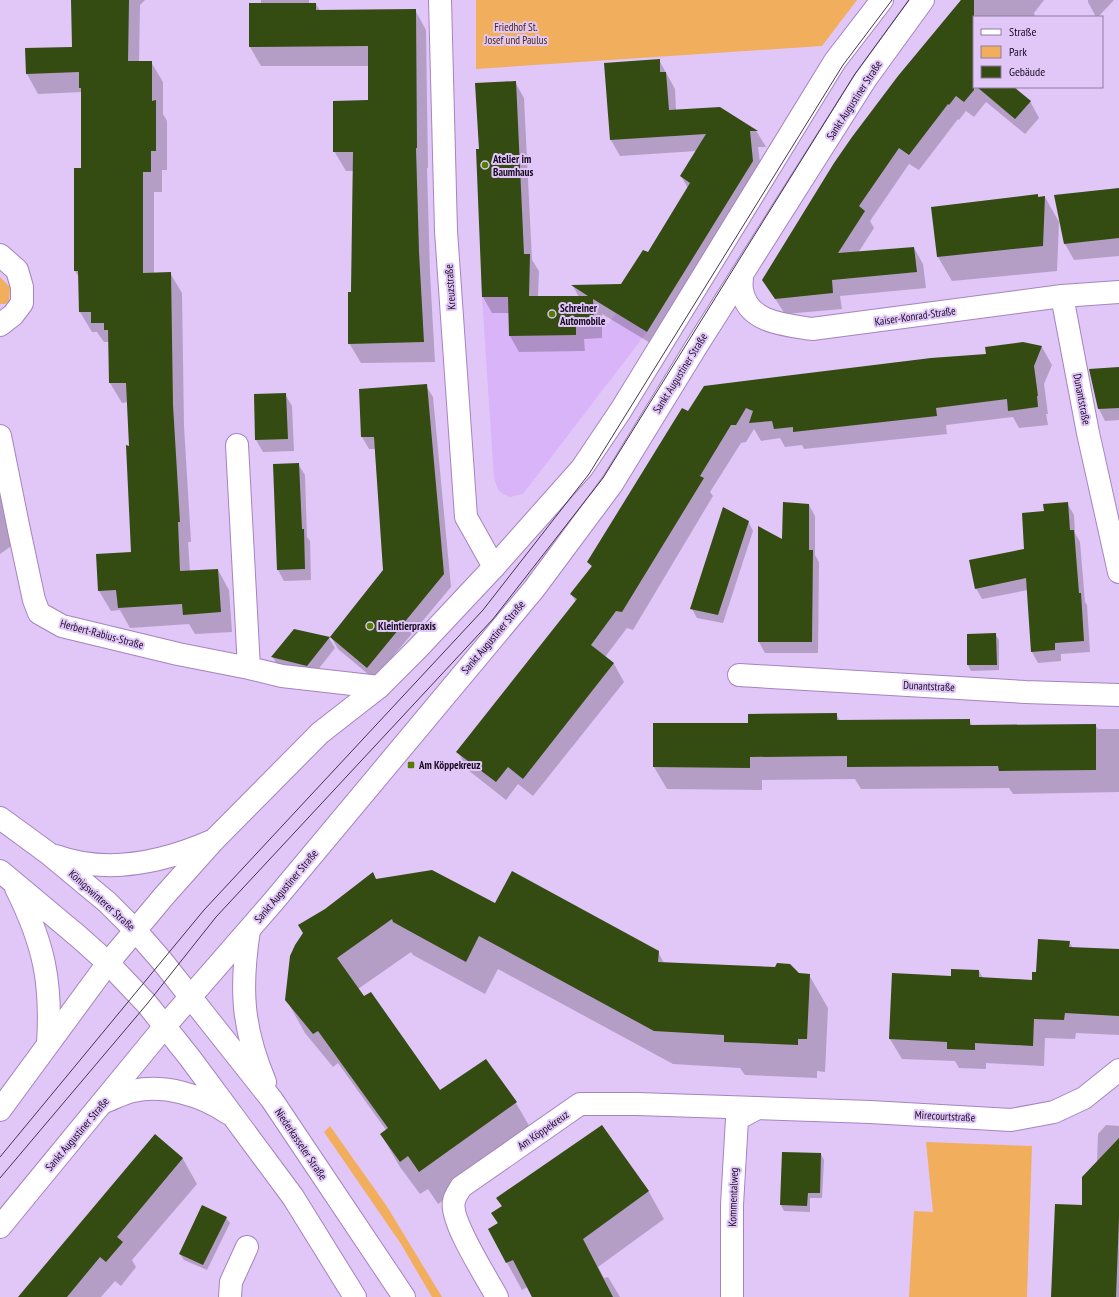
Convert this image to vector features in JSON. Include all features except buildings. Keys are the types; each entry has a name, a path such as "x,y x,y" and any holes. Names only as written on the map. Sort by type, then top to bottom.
{"main road":[{"name":"Kreuzstraße","path":"440,0 446,231 466,516 494,567"},
{"path":"0,1110 108,964 135,930 214,840 320,733 379,687 418,648 494,567 582,468 625,404 836,61 882,0"},
{"name":"Sankt Augustiner Straße","path":"0,1227 190,996 249,930 534,589 612,484 696,347 865,80 923,0"},
{"path":"0,255 16,270 22,287 22,303 12,315 0,325"},
{"name":"Kaiser-Konrad-Straße","path":"742,275 742,290 746,304 760,317 778,324 812,329 1062,296 1119,292"},
{"name":"Dunantstraße","path":"1062,296 1088,433 1119,572"},
{"name":"Herbert-Rabius-Straße","path":"0,436 22,546 34,600 39,613 62,626 178,654 282,676 379,687"},
{"path":"237,445 249,668"},
{"name":"Dunantstraße","path":"739,675 1025,692 1119,695"},
{"name":"Königswinterer Straße","path":"0,818 48,853 107,902 135,930 190,996"},
{"path":"48,853 67,860 103,866 126,864 174,855 191,850 214,840"},
{"path":"6,875 108,964 136,992 165,1026 293,1197 355,1297"},
{"path":"6,875 28,912 43,955 49,995 50,1020 48,1044"},
{"path":"249,930 243,993 246,1023 259,1069 272,1100"},
{"name":"Niederkasseler Straße","path":"190,996 272,1100 404,1297"},
{"name":"Mirecourtstraße","path":"756,1108 870,1112 1010,1120 1054,1112 1084,1098 1119,1070"},
{"path":"104,1102 132,1091 162,1090 178,1092 207,1102 233,1116"},
{"name":"Am Köppekreuz","path":"497,1297 461,1232 455,1217 454,1202 461,1187 580,1104 637,1104 756,1108"},
{"name":"Kommentalweg","path":"732,1297 732,1205 737,1119 756,1108"},
{"path":"230,1297 231,1282 247,1247"}],"shaded area":[{"path":"575,296 576,322 609,323 616,313 647,332 523,494 510,497 498,490 494,478 482,297"}],"green space":[{"name":"Friedhof St. Josef und Paulus","path":"476,0 857,0 822,46 476,69"},
{"path":"0,277 10,287 9,301 5,304 0,304"},
{"path":"330,1126 386,1205 442,1297 432,1297 401,1244 324,1132"},
{"path":"926,1142 1032,1146 1027,1297 909,1297 914,1211 933,1212"}],"tram line":[{"path":"0,1157 204,910 483,610 589,474 843,65 892,0"},
{"path":"0,1178 147,1004 216,917 493,619 603,478 855,74 909,0"}],"place":[{"name":"Atelier im Baumhaus","path":"485,165"},
{"name":"Schreiner Automobile","path":"552,314"},
{"name":"Kleintierpraxis","path":"370,626"},
{"name":"Am Köppekreuz","path":"411,765"}]}
